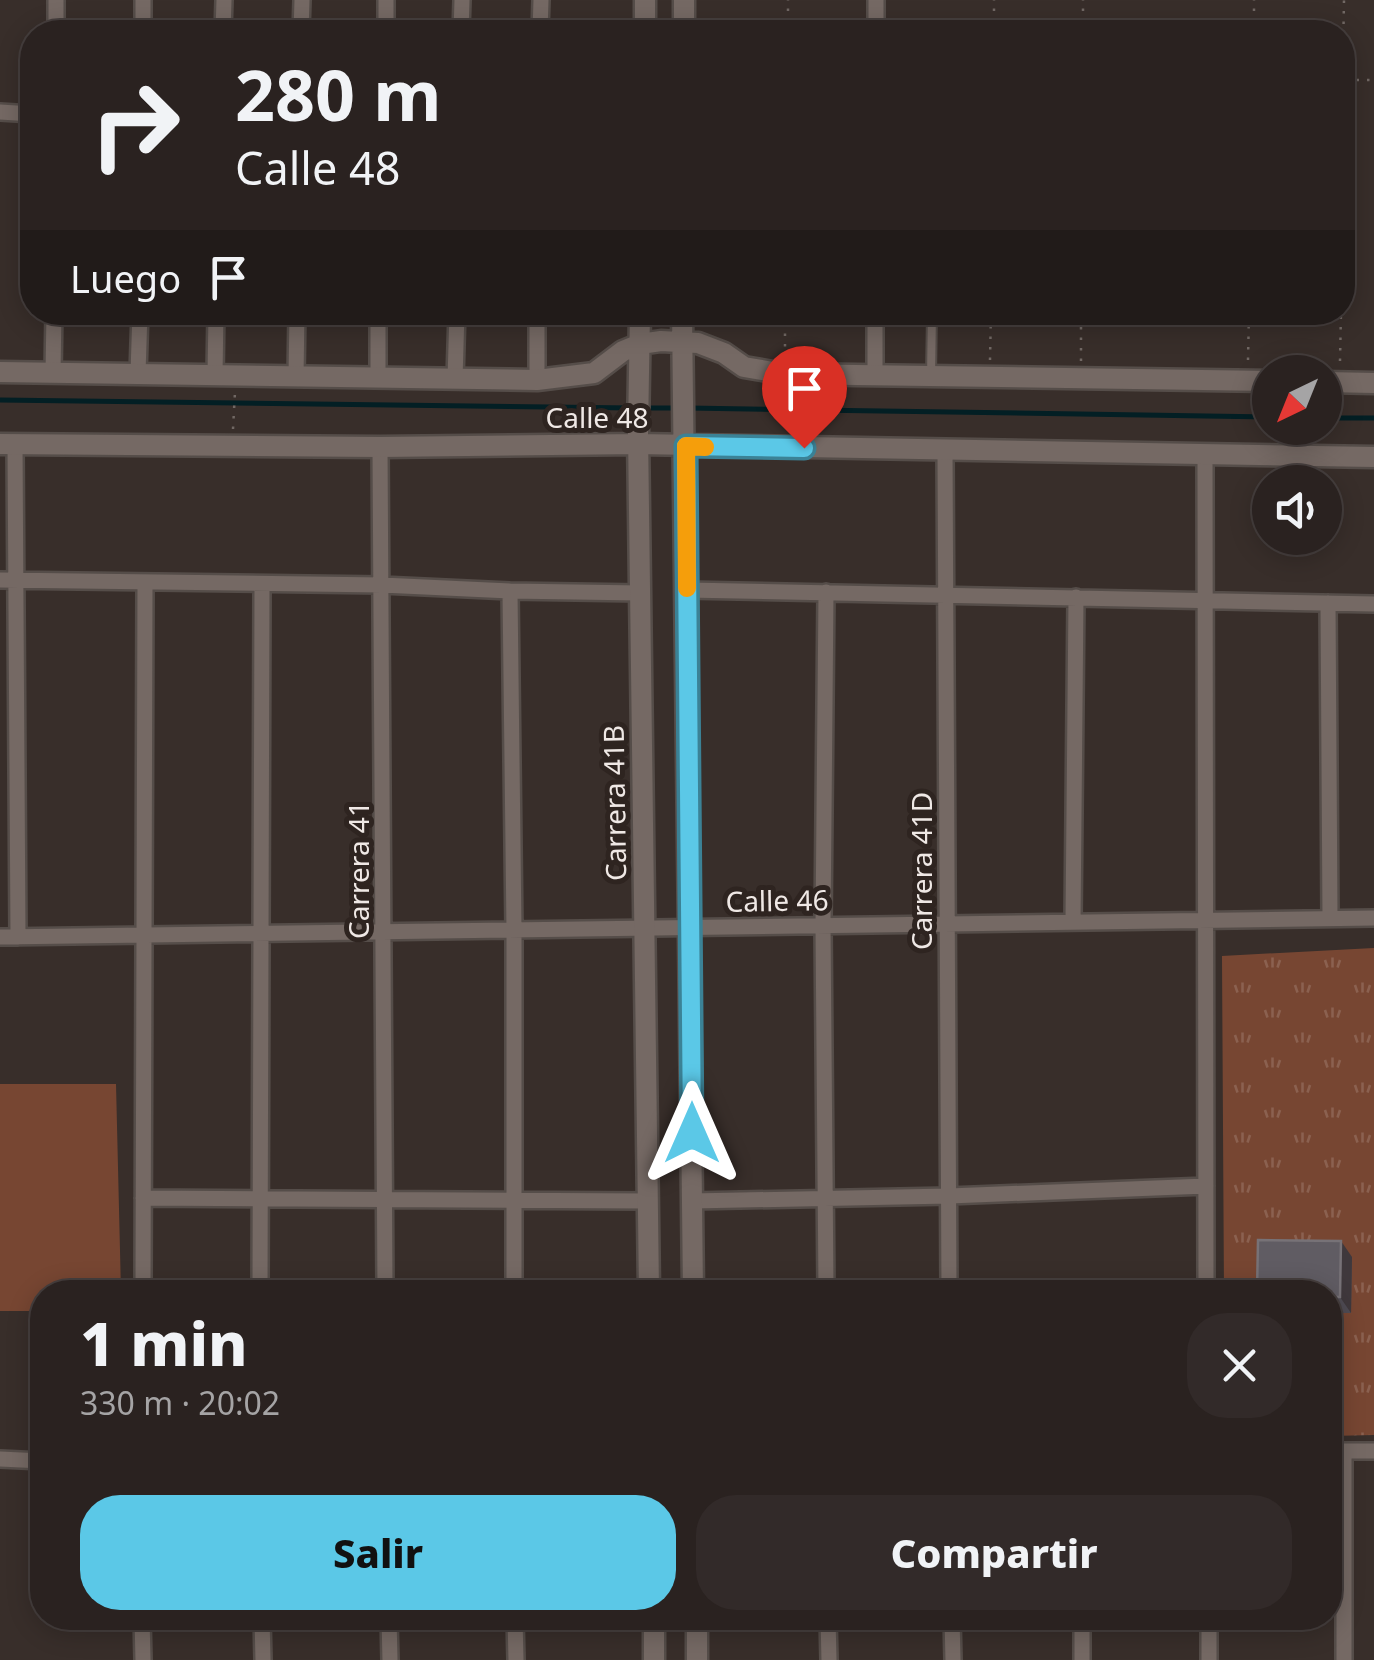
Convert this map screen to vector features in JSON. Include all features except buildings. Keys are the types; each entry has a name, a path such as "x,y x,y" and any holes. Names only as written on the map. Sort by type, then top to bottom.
{"street":[{"path":"53,372 54,325"},
{"path":"138,373 140,325"},
{"path":"214,376 216,325"},
{"path":"296,376 297,325"},
{"path":"378,325 378,376"},
{"path":"455,378 456,325"},
{"path":"536,380 537,325"},
{"name":"Carrera 41B","path":"640,325 638,435 649,1280"},
{"path":"682,325 693,1280"},
{"path":"875,375 876,325"},
{"name":"Calle 48","path":"0,372 536,380 594,373 640,344 682,340 724,353 744,367 785,374 1252,381"},
{"path":"1342,382 1374,383"},
{"name":"Calle 48","path":"7,444 380,447 638,435 945,450 1374,457"},
{"path":"7,444 18,937"},
{"name":"Carrera 41","path":"380,447 385,1280"},
{"name":"Carrera 41D","path":"945,450 949,1280"},
{"path":"1205,454 1206,1280"},
{"path":"8,580 640,593"},
{"path":"142,1280 145,582"},
{"path":"260,1280 262,585"},
{"path":"687,590 1374,604"},
{"path":"510,591 514,1280"},
{"path":"826,592 823,925 826,1280"},
{"path":"1074,922 1076,598"},
{"path":"1328,603 1330,918"},
{"path":"0,813 18,813"},
{"name":"Calle 46","path":"0,937 1374,918"},
{"path":"692,1201 1206,1186"},
{"path":"143,1198 648,1202"},
{"path":"1342,1451 1374,1451"},
{"path":"0,1459 30,1460"},
{"path":"1342,1600 1344,1660"},
{"path":"142,1630 142,1660"},
{"path":"262,1630 263,1660"},
{"path":"389,1630 390,1660"},
{"path":"515,1630 516,1660"},
{"path":"654,1630 654,1660"},
{"path":"697,1630 698,1660"},
{"path":"828,1630 829,1660"},
{"path":"952,1630 953,1660"},
{"path":"1082,1630 1082,1660"},
{"path":"1209,1630 1210,1660"}],"lane":[{"path":"931,376 932,325"}],"path":[{"path":"785,325 785,374"},
{"path":"990,377 991,325"},
{"path":"1081,325 1081,378"},
{"path":"1247,381 1249,325"},
{"path":"1335,355 1339,325"},
{"path":"234,417 235,391"}],"green space":[{"path":"1374,948 1374,1435 1342,1436 1342,1280 1224,1280 1222,956"},
{"path":"0,1084 116,1084 121,1280 30,1280 30,1311 0,1311"}],"waterway":[{"path":"0,400 632,408"},
{"path":"643,408 677,408"},
{"path":"688,408 1252,417"},
{"path":"1342,418 1374,418"}],"slow traffic":[{"path":"687,588 686,446 705,447"}],"route":[{"path":"692,1133 686,446 804,448"}]}
